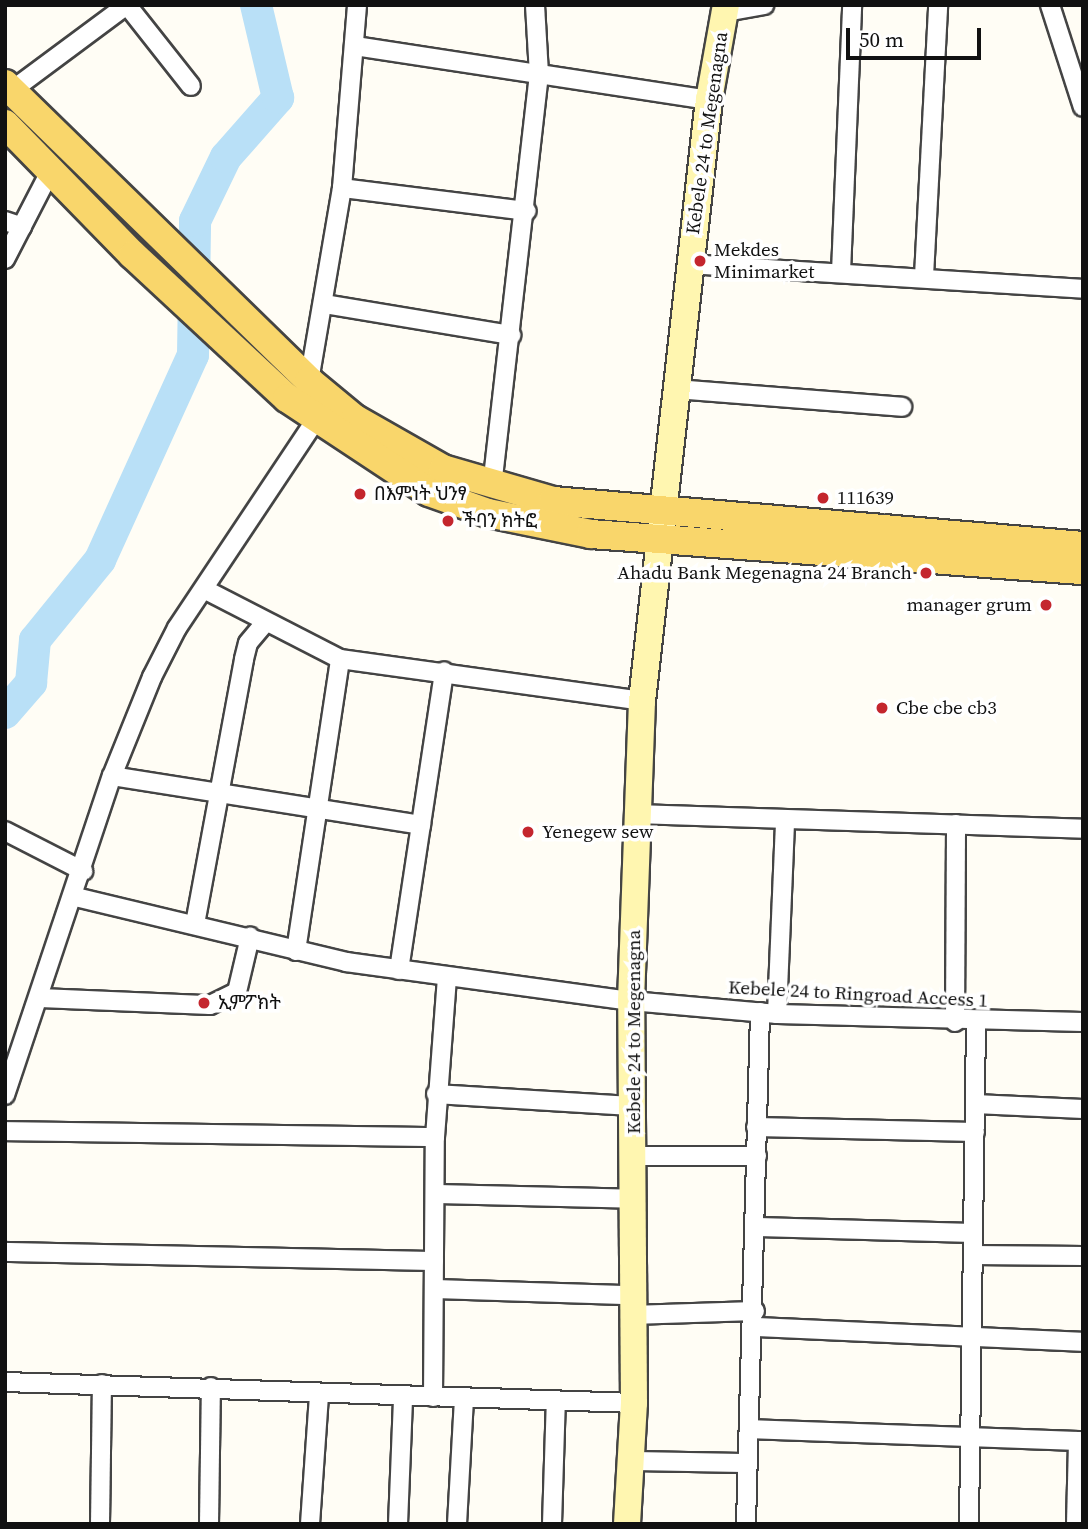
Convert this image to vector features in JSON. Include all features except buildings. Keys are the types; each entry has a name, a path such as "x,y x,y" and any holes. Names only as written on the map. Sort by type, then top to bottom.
{"main road":[{"name":"Kebele 24 to Megenagna","path":"627,1524 634,1403 631,1305 635,1105 631,1001 642,701 660,511 689,264 709,100 725,8"},
{"path":"8,88 229,308 309,381 402,450 492,486 553,501 1083,546"},
{"path":"5,124 50,172 226,345 315,421 429,492 488,513 659,541 1083,570"},
{"path":"160,281 181,259"}],"street":[{"path":"8,88 127,5 191,86"},
{"path":"309,381 326,303 342,188 357,5"},
{"path":"492,486 527,211 539,74 536,5"},
{"path":"725,8 764,5"},
{"path":"841,272 852,5"},
{"path":"924,276 938,5"},
{"path":"1050,5 1083,107"},
{"path":"355,46 709,100"},
{"path":"5,259 14,224 50,172"},
{"path":"342,188 527,211"},
{"path":"689,264 924,276 1083,289"},
{"path":"326,303 512,335"},
{"path":"675,389 902,407"},
{"path":"5,1095 76,897 112,776 167,644 206,590 315,421"},
{"path":"206,590 264,624 340,659 444,671 642,701"},
{"path":"195,924 215,792 248,643 264,624"},
{"path":"296,951 340,659"},
{"path":"399,970 444,671"},
{"path":"112,776 421,825"},
{"path":"637,814 1083,829"},
{"path":"746,1524 758,1227 756,1127 769,1013 785,820"},
{"path":"954,1022 956,824"},
{"path":"5,831 83,871"},
{"name":"Kebele 24 to Ringroad Access 1","path":"76,897 250,937 296,951 399,970 631,1001 769,1013 954,1022 1083,1022"},
{"path":"40,998 210,1005 237,992 250,937"},
{"path":"433,1397 436,1094 446,977"},
{"path":"968,1524 974,1441 976,1022"},
{"path":"436,1094 635,1105"},
{"path":"975,1104 1083,1110"},
{"path":"756,1127 975,1132"},
{"path":"5,1130 435,1137"},
{"path":"634,1156 757,1156"},
{"path":"436,1194 634,1199"},
{"path":"758,1227 973,1233"},
{"path":"5,1252 435,1261"},
{"path":"973,1255 1083,1256"},
{"path":"435,1289 631,1305 755,1319 1083,1342"},
{"path":"5,1382 211,1387 319,1396 634,1403"},
{"path":"100,1524 102,1384"},
{"path":"209,1524 211,1387"},
{"path":"310,1524 319,1396"},
{"path":"398,1524 403,1397"},
{"path":"457,1524 464,1398"},
{"path":"552,1524 556,1400"},
{"path":"749,1429 974,1441 1080,1441 1076,1524"},
{"path":"630,1461 747,1463"}],"waterway":[{"path":"5,713 31,683 35,640 100,560 193,355 195,221 226,157 278,98 256,5"}],"place":[{"name":"Mekdes Minimarket","path":"700,261"},
{"name":"በእምነት ህንፃ","path":"360,494"},
{"name":"111639","path":"823,498"},
{"name":"ችባን ክትፎ","path":"448,521"},
{"name":"Ahadu Bank Megenagna 24 Branch","path":"926,573"},
{"name":"manager grum","path":"1046,605"},
{"name":"Cbe cbe cb3","path":"882,708"},
{"name":"Yenegew sew","path":"528,832"},
{"name":"ኢምፖክት","path":"204,1003"}]}
